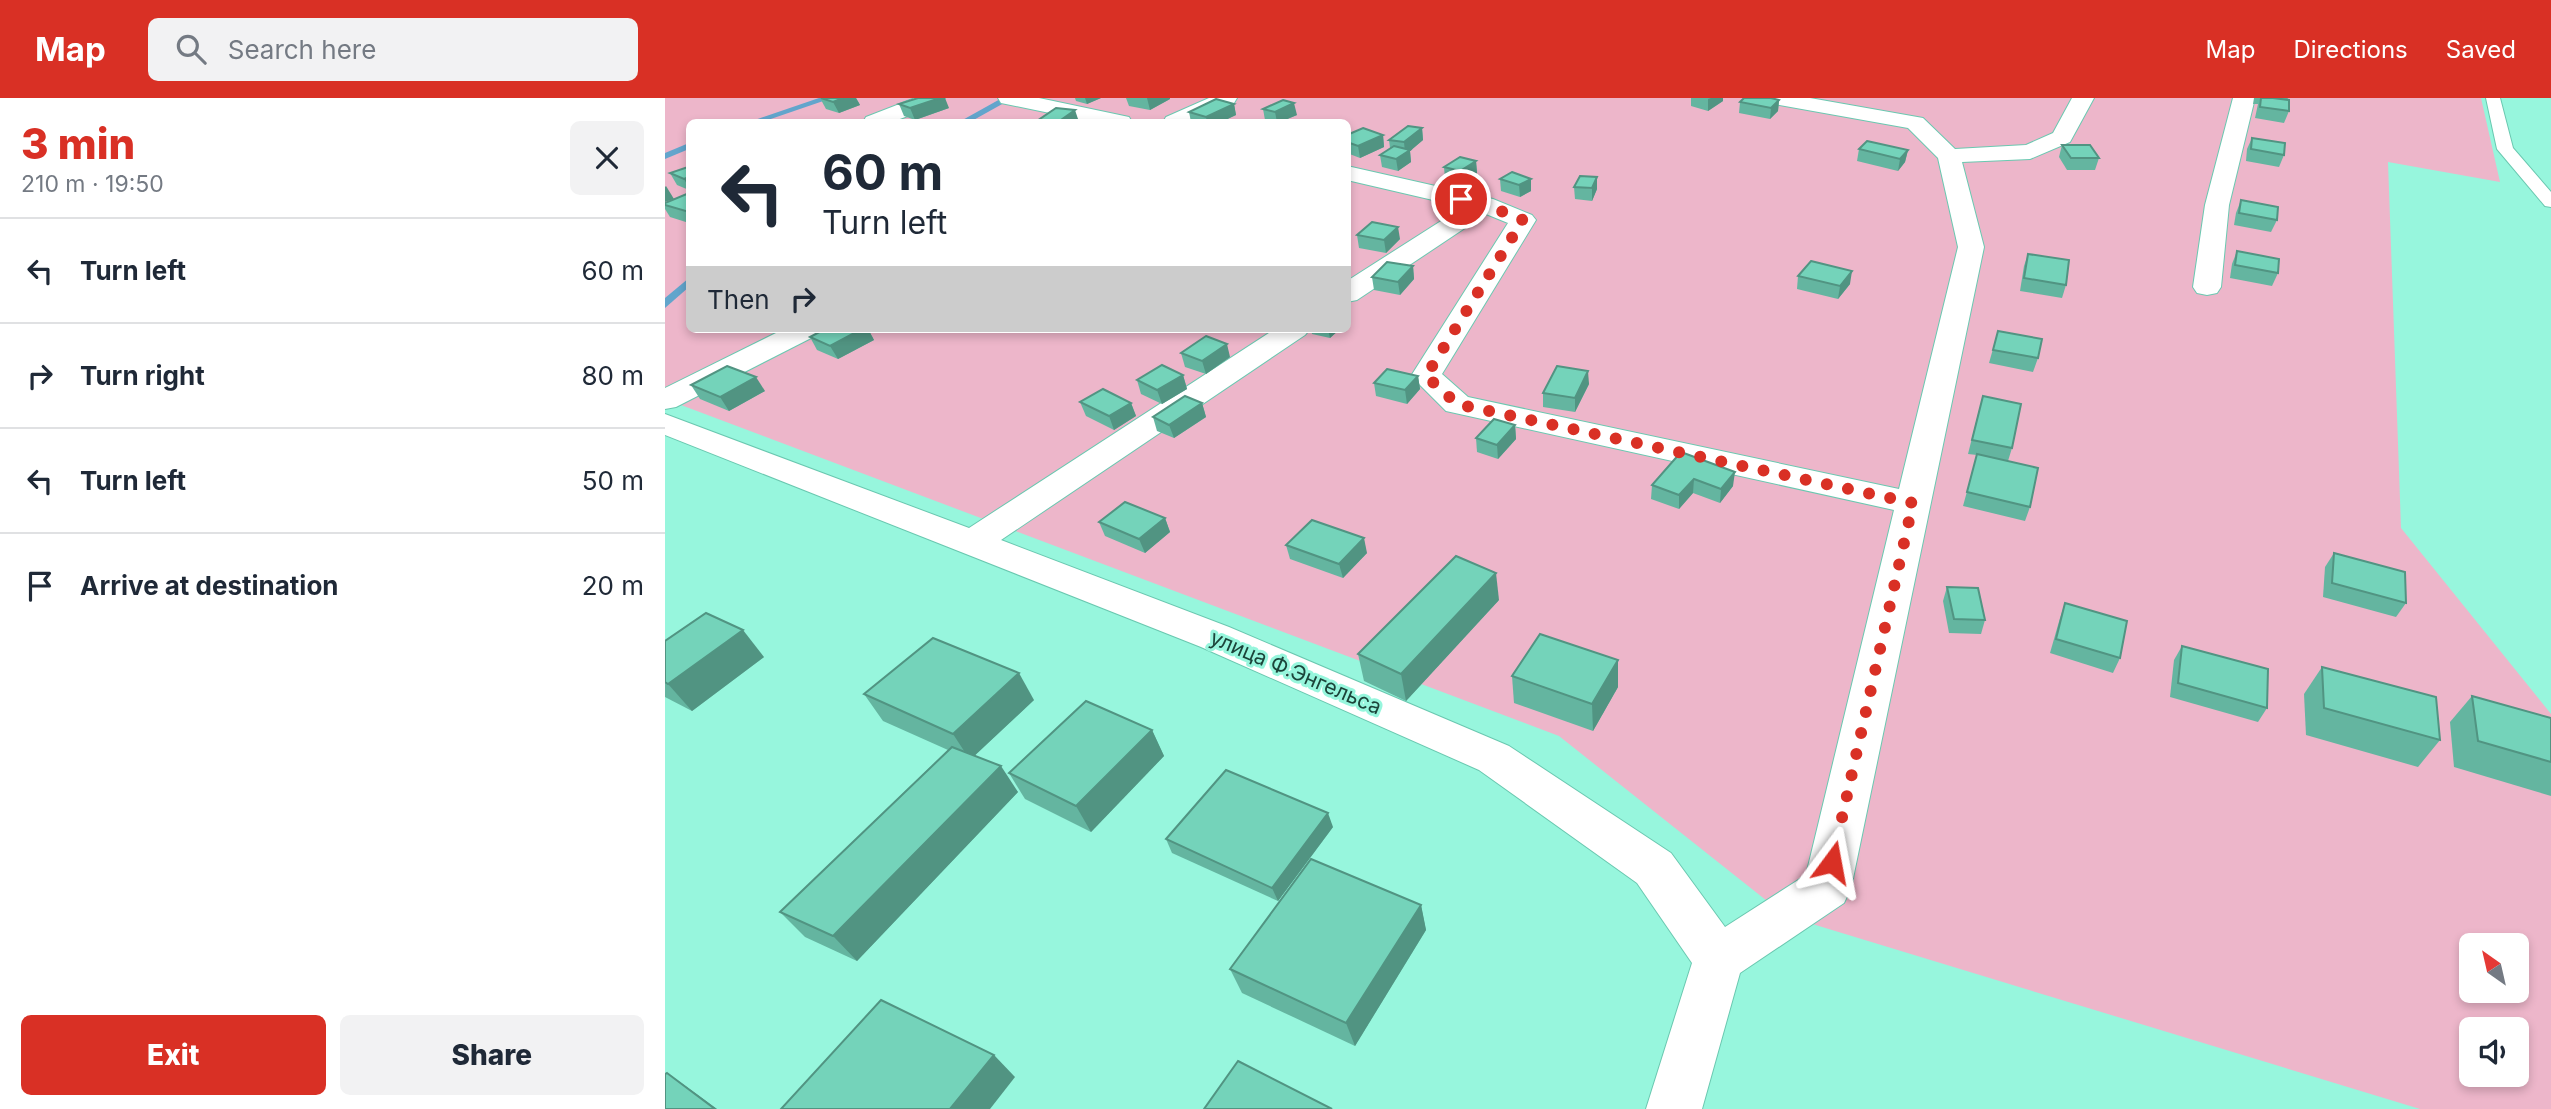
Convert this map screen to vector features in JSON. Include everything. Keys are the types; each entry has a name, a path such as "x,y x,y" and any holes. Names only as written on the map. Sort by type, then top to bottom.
{"street":[{"path":"882,119 934,98"},
{"path":"1180,119 1226,98"},
{"path":"1674,1109 1719,959 1827,888 1971,247 1949,156 1915,123 1774,98"},
{"path":"1949,156 2029,152 2041,147 2062,137 2083,98"},
{"path":"2207,287 2217,205 2244,98"},
{"path":"1013,99 1107,119"},
{"path":"1351,174 1484,204 1523,220 1426,376 1457,404 1913,503"},
{"path":"1351,291 1484,204"},
{"path":"665,400 799,333"},
{"path":"972,542 1289,333"},
{"name":"улица Ф.Энгельса","path":"665,424 1215,637 1494,758 1654,868 1719,959"}],"lane":[{"path":"2493,98 2505,149 2551,202"}],"shaded area":[{"path":"665,98 2481,98 2500,182 2388,162 2401,528 2551,714 2551,1109 2420,1109 1786,916 1559,736 665,399"}],"building":[{"path":"821,98 843,98 833,102"},
{"path":"918,98 940,98 910,108 899,104"},
{"path":"1744,98 1779,100 1771,108 1740,102"},
{"path":"2261,98 2289,100 2289,111 2260,107"},
{"path":"1216,99 1234,104 1206,117 1189,112"},
{"path":"1283,100 1294,103 1275,112 1263,109"},
{"path":"1056,108 1075,110 1062,119 1040,119"},
{"path":"1408,126 1422,128 1404,142 1389,140"},
{"path":"1363,128 1383,135 1358,146 1351,143 1351,133"},
{"path":"2252,138 2285,143 2284,155 2251,149"},
{"path":"1867,141 1908,150 1900,159 1859,149"},
{"path":"2062,145 2090,145 2099,158 2071,158"},
{"path":"1394,146 1410,150 1396,159 1380,155"},
{"path":"1460,157 1476,161 1460,171 1444,167"},
{"path":"686,168 686,178 684,179 670,173"},
{"path":"1512,172 1531,179 1519,185 1500,179"},
{"path":"1580,176 1597,177 1592,188 1574,187"},
{"path":"686,194 686,211 665,203"},
{"path":"2241,200 2278,207 2277,220 2239,213"},
{"path":"1372,222 1398,227 1384,240 1357,235"},
{"path":"2237,251 2279,259 2278,273 2235,265"},
{"path":"2028,254 2069,260 2066,285 2024,278"},
{"path":"1811,261 1852,271 1840,286 1798,276"},
{"path":"1387,262 1413,266 1398,282 1372,277"},
{"path":"1998,331 2042,339 2038,358 1993,350"},
{"path":"818,333 854,333 830,346 810,337"},
{"path":"1206,336 1227,344 1202,361 1181,353"},
{"path":"1162,365 1183,375 1157,390 1137,380"},
{"path":"727,366 756,377 720,397 691,385"},
{"path":"1557,366 1588,371 1575,398 1543,393"},
{"path":"1387,369 1418,376 1405,390 1374,383"},
{"path":"1103,389 1131,403 1109,416 1080,402"},
{"path":"1185,396 1202,403 1169,425 1153,417"},
{"path":"1983,396 2021,404 2012,448 1972,440"},
{"path":"1494,419 1515,425 1497,445 1476,438"},
{"path":"1681,452 1735,472 1721,489 1694,479 1679,495 1652,485"},
{"path":"1977,454 2038,468 2030,507 1967,492"},
{"path":"1125,502 1165,518 1139,539 1099,522"},
{"path":"1312,520 1364,538 1339,564 1286,545"},
{"path":"2334,553 2405,572 2406,603 2332,583"},
{"path":"1456,556 1496,573 1401,674 1358,654"},
{"path":"1947,587 1978,588 1985,620 1954,619"},
{"path":"2065,603 2127,621 2120,658 2056,639"},
{"path":"706,613 743,630 668,684 665,682 665,641"},
{"path":"1540,634 1618,660 1592,704 1512,676"},
{"path":"933,638 1019,673 953,734 864,694"},
{"path":"2182,646 2268,669 2267,708 2178,683"},
{"path":"2322,667 2436,697 2440,740 2324,708"},
{"path":"2472,696 2551,718 2551,762 2478,741"},
{"path":"1086,701 1152,730 1076,806 1009,773"},
{"path":"952,747 1001,766 833,936 780,912"},
{"path":"1226,770 1328,813 1272,888 1166,839"},
{"path":"1311,859 1421,905 1346,1023 1230,969"},
{"path":"881,1000 994,1055 950,1109 781,1109"},
{"path":"1238,1061 1332,1109 1204,1109"},
{"path":"667,1073 715,1109 665,1109"}],"waterway":[{"path":"763,119 828,98"},
{"path":"970,119 1009,98"},
{"path":"665,156 686,147"},
{"path":"665,305 686,284"}],"route":[{"path":"1461,199 1484,204 1523,220 1426,376 1457,404 1913,503 1832,862"}]}
